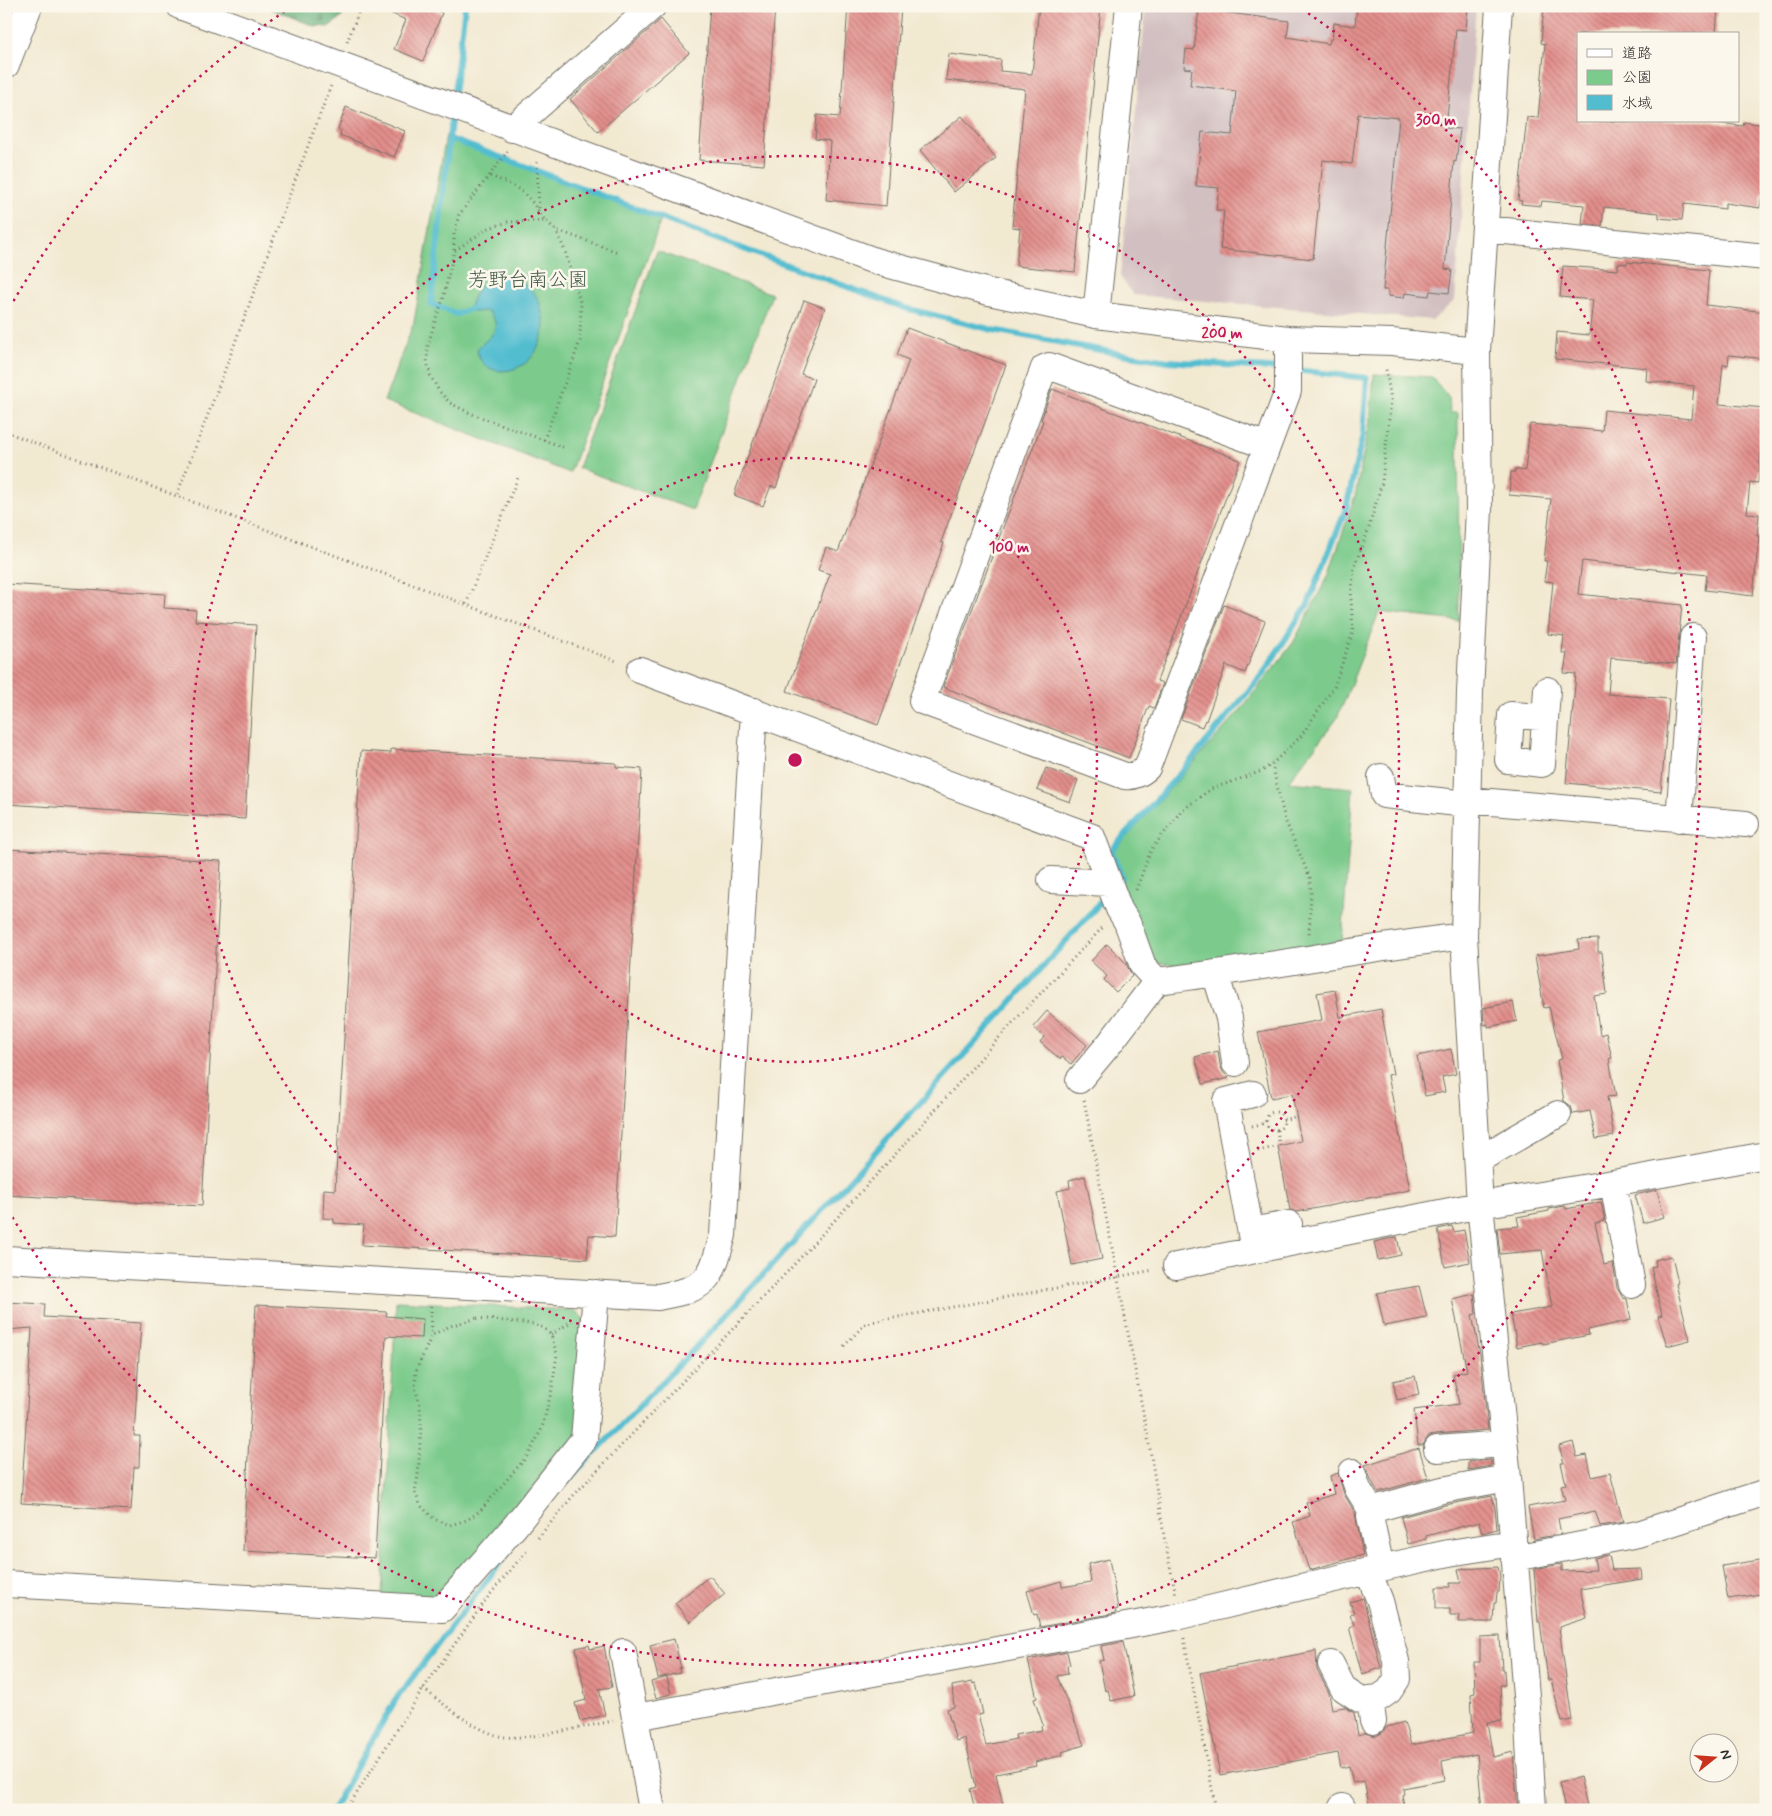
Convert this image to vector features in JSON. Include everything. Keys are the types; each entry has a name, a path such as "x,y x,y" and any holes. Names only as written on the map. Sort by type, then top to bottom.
{"street":[{"path":"6,65 29,6"},
{"path":"180,6 339,65 510,140 875,261 989,292 1096,315 1288,339 1392,342 1477,351"},
{"path":"510,140 653,6"},
{"path":"1096,315 1129,6"},
{"path":"1499,6 1477,351 1478,509 1469,736 1464,936 1480,1205 1508,1478 1527,1708 1533,1810"},
{"path":"1485,229 1766,257"},
{"path":"1267,446 1049,366 1044,368 922,701 1125,776 1132,777 1140,774 1147,768 1288,391 1288,339"},
{"path":"1679,819 1694,637"},
{"path":"640,670 1092,837 1143,966 1157,981"},
{"path":"1545,717 1511,715 1508,760 1542,764 1547,690"},
{"path":"6,1259 658,1297 692,1290 707,1278 715,1265 723,1235 754,711"},
{"path":"1469,736 1509,739"},
{"path":"1381,777 1384,795 1746,824"},
{"path":"1051,880 1109,883"},
{"path":"1078,1080 1126,1024 1157,981 1337,955 1393,944 1464,936"},
{"path":"1215,973 1229,1018 1226,1049"},
{"path":"1253,1094 1226,1100 1253,1241"},
{"path":"1478,1160 1558,1114"},
{"path":"1253,1241 1613,1184 1766,1155"},
{"path":"1613,1184 1632,1285"},
{"path":"1176,1266 1253,1241 1289,1224"},
{"path":"6,1584 442,1610 515,1526 584,1439 596,1293"},
{"path":"1437,1448 1504,1444"},
{"path":"1331,1664 1343,1688 1372,1710 1379,1698 1389,1691 1397,1678 1396,1661 1380,1601 1374,1569 1371,1510 1358,1489 1352,1472"},
{"path":"1371,1510 1442,1490 1508,1478"},
{"path":"636,1717 1180,1616 1374,1569 1450,1553 1513,1551 1638,1534 1766,1492"},
{"path":"623,1652 652,1810"}],"path":[{"path":"177,494 361,6"},
{"path":"510,140 490,176 474,193 460,215 454,233 454,251 443,300 428,345 427,360 430,375 439,391 450,403 472,414 563,447"},
{"path":"537,162 539,211"},
{"path":"490,176 513,184 524,192 546,222 556,230 618,252"},
{"path":"454,251 489,228 508,222 546,222"},
{"path":"544,440 580,341 581,305 565,251 556,230"},
{"path":"536,1539 573,1496 797,1262 1002,1034 1123,915 1151,850 1181,811 1211,789 1262,771 1302,736 1334,687 1353,632 1351,598 1354,567 1368,531 1382,482 1390,400 1386,369"},
{"path":"6,432 177,494 640,670"},
{"path":"466,604 519,475"},
{"path":"1272,764 1285,820 1310,878 1308,958"},
{"path":"1078,1080 1085,1103 1216,1810"},
{"path":"1273,1112 1282,1116 1283,1120 1281,1127 1277,1130 1271,1129 1268,1126 1268,1116 1273,1112"},
{"path":"1283,1120 1294,1118"},
{"path":"1277,1130 1279,1143"},
{"path":"844,1346 866,1323 1176,1266"},
{"path":"432,1299 432,1335 416,1371 415,1387 420,1405 421,1427 418,1476 415,1492 420,1505 434,1519 450,1525 467,1520 480,1512 529,1454 542,1428 552,1389 557,1354 551,1335 544,1328 533,1324 476,1318 450,1326 432,1335"},
{"path":"346,1810 423,1689 488,1597 530,1546"},
{"path":"423,1689 473,1724 499,1736 528,1736 636,1717"}],"shaded area":[{"path":"1146,6 1476,6 1455,300 1433,320 1133,295 1120,276"}],"green space":[{"path":"264,6 348,6 341,18 328,27 314,26"},
{"name":"芳野台南公園","path":"446,135 662,217 570,473 384,401 414,322"},
{"path":"657,251 772,294 693,510 578,468"},
{"path":"1374,374 1432,377 1449,398 1450,413 1458,413 1459,621 1379,612 1336,720 1288,782 1353,788 1342,941 1184,967 1155,962 1108,858 1238,713 1293,643 1328,576 1355,496 1370,422"},
{"path":"396,1301 569,1310 577,1312 584,1319 579,1437 439,1602 382,1599"}],"water":[{"path":"496,274 517,280 533,292 540,305 544,322 541,341 529,360 517,368 502,371 495,370 483,363 477,349 494,332 495,323 493,318 488,311 474,312 470,309 473,298 479,288 486,280"}],"building":[{"path":"374,6 427,6 442,13 423,61 394,49 406,20"},
{"path":"710,6 775,6 764,165 699,160"},
{"path":"848,6 901,6 886,206 826,200 830,141 815,139 817,115 840,117"},
{"path":"1039,6 1101,6 1075,272 1016,266 1020,228 1012,227 1025,89 946,80 949,54 1001,60 1000,71 1032,74"},
{"path":"1357,6 1468,6 1466,30 1456,29 1446,128 1460,129 1456,162 1454,161 1445,269 1452,270 1449,293 1430,291 1429,296 1405,293 1404,298 1388,296 1388,290 1383,290 1399,118 1358,114 1352,164 1323,160 1313,259 1220,249 1224,211 1216,210 1219,188 1196,186 1202,132 1232,135 1236,91 1190,85 1192,69 1184,68 1186,49 1194,50 1199,9 1289,21 1287,37 1329,44 1330,39 1332,39 1334,23 1355,26"},
{"path":"1544,6 1718,6 1716,32 1577,32 1577,122 1710,122 1743,126 1744,122 1766,125 1766,194 1762,193 1760,208 1725,203 1725,209 1684,204 1682,220 1659,218 1659,213 1604,207 1602,226 1582,224 1584,205 1542,201 1541,206 1521,204 1522,201 1518,200 1527,117 1538,118 1545,44 1541,43"},
{"path":"661,19 689,53 598,132 570,99"},
{"path":"346,107 405,131 394,157 340,135 341,131 338,129"},
{"path":"962,116 996,158 954,192 920,150"},
{"path":"1627,262 1709,270 1706,305 1766,312 1766,359 1729,355 1728,365 1723,364 1719,404 1765,408 1758,483 1750,482 1747,513 1759,514 1757,536 1759,536 1753,596 1705,590 1707,575 1582,561 1578,594 1682,605 1676,664 1611,658 1608,694 1669,699 1661,792 1566,783 1576,674 1564,673 1567,653 1562,653 1564,636 1548,634 1553,582 1544,581 1547,561 1544,561 1551,499 1509,495 1511,472 1515,472 1515,469 1525,471 1530,424 1602,431 1604,410 1691,419 1694,386 1646,381 1647,368 1555,359 1557,332 1589,335 1593,300 1560,297 1563,266 1618,270 1618,263 1627,264"},
{"path":"804,300 825,308 801,374 814,379 776,488 771,486 763,506 734,495"},
{"path":"907,328 1006,365 941,542 944,543 878,725 787,691 830,574 818,570 826,547 838,552 909,360 897,355"},
{"path":"1052,389 1240,460 1157,681 1163,683 1154,708 1149,706 1129,758 943,687 1043,421 1041,420"},
{"path":"6,584 165,594 164,608 196,610 195,621 256,625 245,819 6,804"},
{"path":"1224,605 1265,621 1245,673 1226,665 1206,721 1202,727 1181,719"},
{"path":"391,749 616,763 616,767 642,769 615,1237 589,1235 587,1259 362,1245 364,1225 334,1223 334,1219 323,1218 324,1189 335,1190 361,751 391,753"},
{"path":"1046,768 1078,780 1070,802 1037,790"},
{"path":"6,849 221,861 202,1206 6,1195"},
{"path":"1598,939 1598,952 1602,952 1607,994 1594,996 1600,1035 1606,1033 1612,1058 1609,1059 1616,1096 1607,1097 1614,1136 1596,1139 1590,1111 1573,1114 1571,1106 1564,1101 1557,1060 1562,1059 1549,1007 1544,1008 1535,956 1579,949 1578,940"},
{"path":"1107,944 1126,963 1132,976 1116,992 1104,980 1107,976 1091,961"},
{"path":"1335,990 1340,1017 1381,1009 1393,1074 1388,1075 1410,1190 1297,1212 1290,1210 1278,1146 1301,1141 1292,1094 1271,1098 1258,1032 1322,1020 1317,993"},
{"path":"1513,1002 1517,1021 1488,1027 1488,1024 1484,1025 1483,1008"},
{"path":"1047,1011 1087,1045 1071,1064 1062,1057 1060,1059 1040,1042 1044,1037 1033,1027"},
{"path":"1451,1049 1456,1074 1442,1077 1445,1092 1425,1096 1417,1056"},
{"path":"1218,1051 1220,1065 1223,1072 1229,1078 1203,1084 1195,1057"},
{"path":"1085,1176 1102,1259 1072,1265 1057,1191 1070,1188 1069,1180"},
{"path":"1657,1190 1664,1217 1643,1223 1635,1195"},
{"path":"1601,1202 1605,1221 1595,1223 1604,1265 1613,1263 1617,1288 1623,1298 1627,1299 1631,1320 1588,1330 1589,1335 1517,1347 1511,1314 1552,1307 1542,1250 1500,1254 1497,1228 1519,1226 1517,1217 1549,1211 1549,1209 1565,1206 1566,1209"},
{"path":"1452,1226 1454,1232 1464,1230 1470,1262 1445,1267 1438,1229"},
{"path":"1397,1237 1401,1255 1378,1260 1374,1242"},
{"path":"1672,1257 1678,1283 1676,1284 1690,1340 1667,1346 1658,1316 1662,1315 1651,1267 1656,1266 1655,1260"},
{"path":"1419,1286 1427,1318 1384,1326 1377,1293"},
{"path":"1474,1294 1476,1314 1472,1315 1480,1354 1488,1430 1435,1434 1428,1437 1423,1445 1418,1445 1414,1410 1459,1404 1453,1374 1467,1371 1452,1299"},
{"path":"6,1302 45,1304 44,1317 141,1323 134,1436 140,1436 139,1467 134,1467 131,1510 21,1503 32,1328 6,1330"},
{"path":"256,1305 387,1312 386,1316 423,1319 422,1338 386,1336 375,1558 243,1551"},
{"path":"1415,1376 1419,1395 1397,1400 1393,1381"},
{"path":"1573,1442 1577,1457 1587,1455 1592,1477 1610,1473 1623,1522 1600,1526 1595,1511 1558,1519 1561,1534 1534,1539 1528,1507 1565,1500 1561,1485 1566,1484 1561,1463 1564,1463 1559,1446"},
{"path":"1419,1448 1428,1478 1378,1492 1365,1465"},
{"path":"1491,1460 1491,1466 1468,1470 1468,1462"},
{"path":"1338,1473 1344,1494 1355,1513 1363,1555 1309,1570 1293,1522 1310,1516 1306,1503 1334,1494 1330,1476"},
{"path":"1492,1496 1497,1529 1482,1533 1479,1522 1426,1536 1426,1539 1408,1544 1401,1517 1445,1505"},
{"path":"1609,1555 1612,1570 1641,1569 1642,1579 1580,1589 1587,1618 1559,1627 1572,1720 1562,1722 1551,1680 1548,1680 1540,1622 1538,1622 1534,1569 1562,1564 1562,1571 1596,1570 1594,1558"},
{"path":"1109,1559 1118,1609 1115,1610 1116,1613 1040,1627 1037,1614 1034,1615 1027,1591 1061,1581 1062,1587 1091,1582 1088,1564"},
{"path":"1766,1559 1766,1589 1760,1590 1761,1594 1728,1599 1722,1566"},
{"path":"1498,1567 1500,1575 1499,1592 1497,1592 1496,1603 1494,1603 1493,1622 1458,1622 1459,1615 1450,1615 1450,1608 1436,1608 1436,1587 1450,1587 1450,1583 1461,1583 1458,1569"},
{"path":"710,1576 725,1594 690,1622 675,1603"},
{"path":"1363,1598 1381,1668 1362,1674 1349,1627 1354,1625 1350,1614 1354,1613 1350,1602"},
{"path":"1500,1636 1505,1685 1500,1685 1502,1721 1487,1722 1493,1757 1513,1752 1518,1810 1482,1810 1477,1754 1442,1761 1445,1780 1403,1788 1404,1794 1402,1795 1405,1810 1370,1810 1364,1781 1353,1783 1349,1766 1341,1768 1338,1753 1220,1775 1200,1673 1316,1651 1317,1670 1329,1693 1332,1709 1345,1707 1354,1713 1358,1735 1365,1733 1376,1736 1387,1727 1404,1722 1411,1745 1473,1733 1471,1694 1475,1693 1474,1662 1480,1662 1480,1637"},
{"path":"674,1639 681,1668 679,1668 680,1673 658,1678 650,1645"},
{"path":"1123,1642 1134,1696 1111,1701 1108,1690 1105,1691 1099,1661 1104,1660 1101,1646"},
{"path":"589,1645 590,1649 604,1646 612,1687 599,1689 605,1715 580,1721 575,1703 586,1700 576,1648"},
{"path":"1067,1652 1070,1665 1067,1666 1068,1674 1057,1676 1084,1745 1062,1752 1063,1755 1035,1762 1036,1766 996,1774 1004,1810 975,1810 970,1789 976,1787 965,1738 956,1741 947,1709 954,1707 952,1686 976,1683 983,1714 978,1715 986,1745 1016,1739 1015,1735 1042,1730 1041,1726 1043,1725 1034,1699 1037,1698 1028,1660"},
{"path":"667,1677 671,1694 656,1698 651,1682"},
{"path":"1580,1777 1588,1810 1565,1810 1559,1783"}],"waterway":[{"path":"453,101 465,6"},
{"path":"452,111 431,304 457,314 478,306"},
{"path":"450,139 905,308 993,330 1116,353 1168,361 1282,369"},
{"path":"1116,884 1122,877 1111,851 1189,763 1262,675 1308,604 1346,509 1363,434 1367,378 1295,370"},
{"path":"563,1486 720,1322 983,1034 1106,896"},
{"path":"332,1810 396,1699 507,1554"}]}
